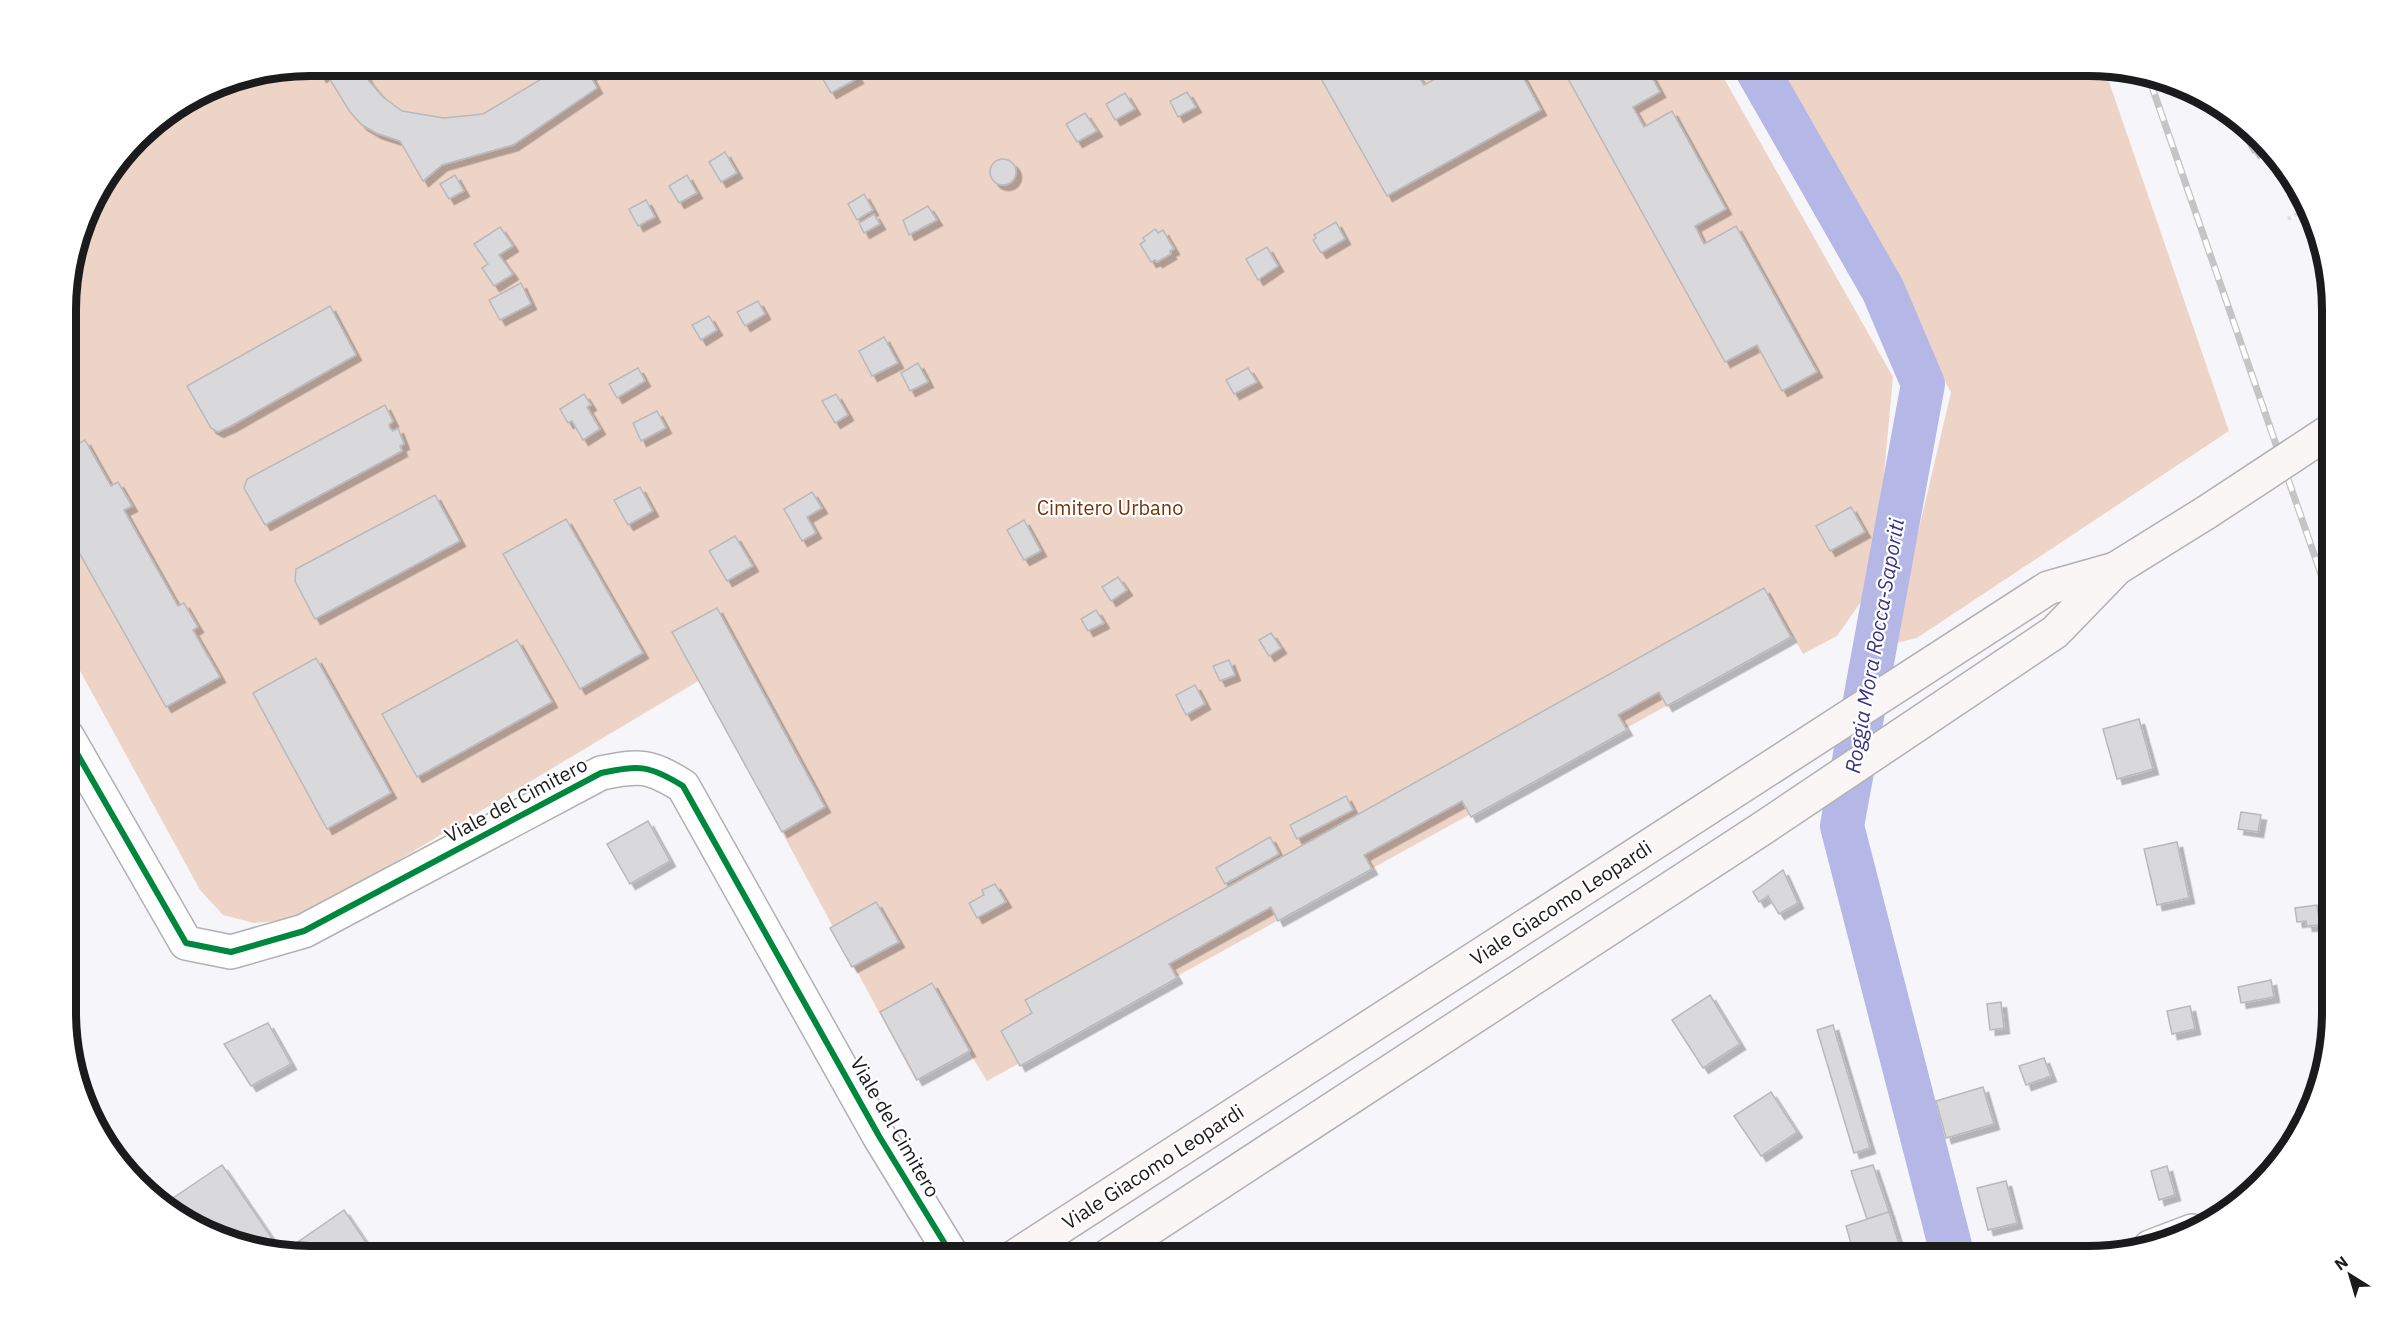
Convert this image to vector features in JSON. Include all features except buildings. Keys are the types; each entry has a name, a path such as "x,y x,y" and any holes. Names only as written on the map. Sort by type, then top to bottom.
{"main road":[{"name":"Viale Giacomo Leopardi","path":"1123,1246 1808,798 2055,632 2117,568 2322,436"},
{"name":"Viale Giacomo Leopardi","path":"1031,1246 2048,588 2117,568"}],"street":[{"name":"Viale del Cimitero","path":"76,750 186,943 231,952 304,931 601,773 633,766 658,771 683,786 879,1136 945,1246"}],"path":[{"path":"2288,219 2300,212"}],"green space":[{"name":"Cimitero Urbano","path":"310,76 1723,76 1893,377 1874,583 1837,636 1803,654 1793,636 987,1081 969,1052 916,1081 700,680 320,907 287,920 254,923 223,915 200,890 76,663 76,310 81,265 89,235 101,207 125,168 145,145 180,116 221,94 250,84"},
{"path":"1772,76 2108,78 2229,431 1917,638 1892,644 1951,392"}],"waterway":[{"name":"Roggia Mora Rocca-Saporiti","path":"1761,76 1883,290 1923,384 1842,826 1950,1246"}],"railway":[{"path":"2151,85 2322,577"}],"cycle path":[{"path":"76,752 186,943 231,952 304,931 601,773 635,768 652,771 671,779 683,786 879,1136 946,1246"}]}
